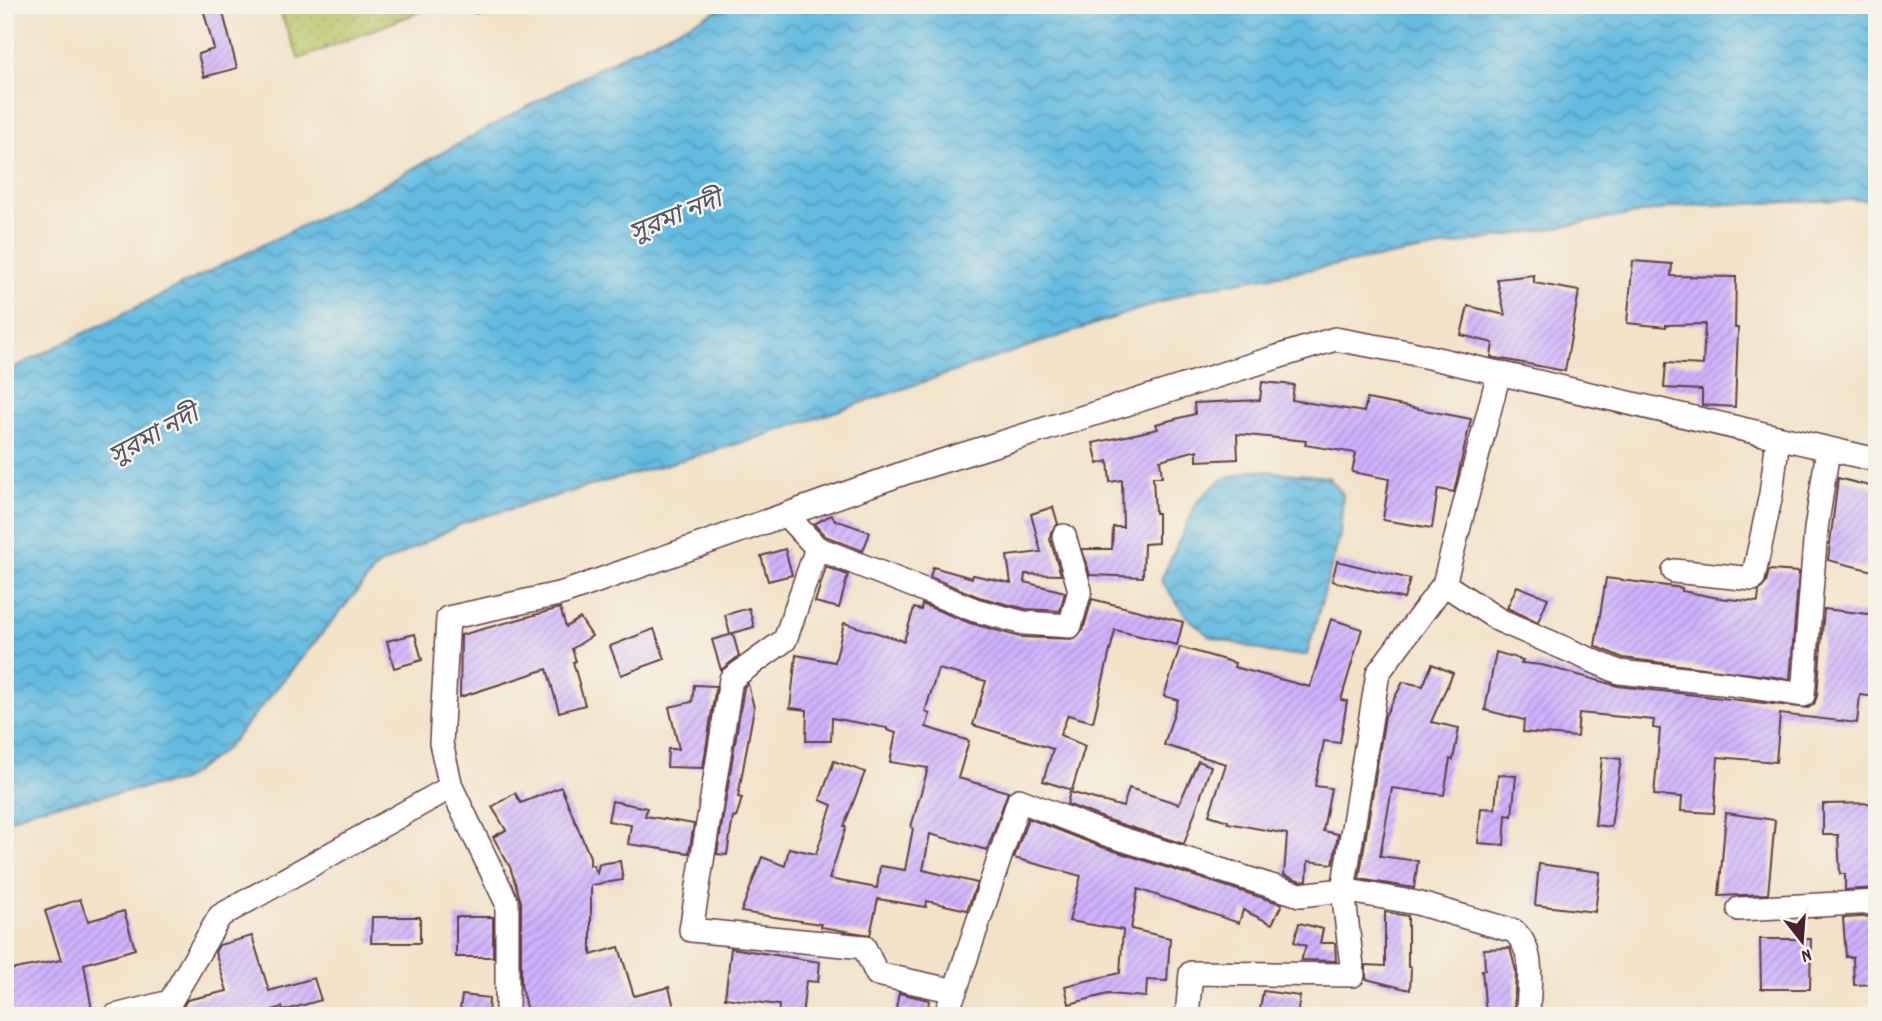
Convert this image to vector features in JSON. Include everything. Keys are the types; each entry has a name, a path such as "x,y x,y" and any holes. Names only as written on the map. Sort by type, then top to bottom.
{"street":[{"path":"508,1016 507,903 451,787 441,743 448,618 563,593 907,472 1335,339 1407,352 1877,460"},
{"path":"1187,1016 1191,973 1353,975 1343,890 1378,673 1444,584 1499,373"},
{"path":"1674,571 1754,579 1771,494 1777,438"},
{"path":"1444,584 1499,621 1619,672 1803,695 1816,529 1828,450"},
{"path":"787,516 817,548 975,611 1024,623 1070,626 1080,590 1064,536"},
{"path":"817,548 785,640 731,679 691,930 864,947 877,974 955,991"},
{"path":"116,1016 170,1002 220,916 451,787"},
{"path":"945,1016 1019,800 1102,833 1300,895 1343,890 1417,903 1514,931 1529,952 1528,1016"},
{"path":"1739,909 1877,902"}],"path":[{"path":"476,5 477,18"}],"green space":[{"path":"277,5 437,5 299,59"}],"water":[{"name":"সুরমা নদী","path":"729,5 1877,5 1877,199 1682,206 1202,288 748,441 465,522 378,566 227,748 182,781 33,809 5,822 5,372 358,198 631,51"},
{"path":"1253,470 1328,477 1343,494 1340,535 1307,655 1276,654 1209,636 1186,616 1161,580 1198,500 1221,480"}],"building":[{"path":"202,5 221,5 237,68 204,77 198,54 214,49"},
{"path":"1633,261 1672,264 1671,276 1736,277 1735,328 1738,328 1735,407 1702,405 1702,390 1664,388 1666,363 1703,365 1705,324 1666,327 1627,323"},
{"path":"1534,275 1534,283 1579,291 1565,371 1491,357 1493,343 1461,335 1468,306 1505,315 1497,279"},
{"path":"1262,382 1294,385 1292,400 1364,412 1367,399 1471,419 1454,492 1438,489 1432,528 1383,520 1389,479 1352,472 1356,453 1305,445 1306,441 1237,434 1238,459 1197,461 1197,450 1160,460 1162,477 1153,477 1155,513 1158,513 1158,543 1144,544 1143,577 1090,575 1082,549 1112,549 1113,527 1123,527 1122,480 1110,482 1108,461 1098,464 1093,443 1158,429 1156,424 1195,414 1194,403 1260,400"},
{"path":"1838,478 1877,488 1877,572 1828,560"},
{"path":"1053,507 1058,524 1051,532 1050,539 1061,575 1025,574 1024,582 1065,592 1060,611 1026,609 979,597 930,577 933,567 972,578 973,575 1011,583 1007,556 1041,552 1031,514"},
{"path":"831,515 835,520 870,532 863,551 825,536 814,524"},
{"path":"785,549 792,575 768,581 761,556"},
{"path":"1337,561 1410,579 1404,599 1332,581"},
{"path":"826,567 848,575 839,608 815,602"},
{"path":"1769,570 1799,572 1790,679 1623,658 1595,646 1606,578 1682,588 1682,591 1718,598 1758,602 1759,591 1766,583"},
{"path":"1517,586 1548,598 1538,622 1507,608"},
{"path":"1092,599 1183,622 1177,645 1115,630 1093,722 1068,715 1060,735 1085,746 1072,790 1043,781 1053,749 973,725 986,681 938,669 925,712 930,714 926,727 969,741 958,778 1008,792 987,850 930,834 923,870 977,883 967,910 927,901 926,907 878,899 870,935 821,927 821,924 741,912 762,857 785,866 789,848 816,854 832,805 820,800 834,761 865,772 844,826 846,827 829,879 877,888 880,866 905,870 913,828 911,827 928,768 890,762 896,733 887,728 832,718 831,741 806,741 807,710 790,708 796,655 835,662 844,623 904,641 914,608 921,610 922,604 970,623 1020,637 1075,639 1083,630"},
{"path":"560,608 566,627 580,618 592,636 572,649 585,705 559,712 547,669 460,697 461,635"},
{"path":"749,608 754,627 730,634 725,615"},
{"path":"1824,609 1877,615 1877,697 1860,695 1857,723 1780,714 1776,762 1718,757 1714,813 1681,811 1682,797 1654,795 1660,729 1653,728 1654,720 1579,713 1577,737 1523,732 1524,720 1485,710 1496,652 1523,660 1521,663 1542,665 1618,686 1808,708 1814,704 1817,696"},
{"path":"1331,619 1362,629 1341,700 1347,701 1340,743 1324,741 1315,786 1331,788 1323,831 1338,834 1333,864 1308,861 1307,880 1301,881 1284,875 1287,834 1228,823 1209,815 1226,764 1164,745 1178,700 1164,696 1180,647 1235,663 1234,667 1310,687"},
{"path":"654,629 665,659 621,675 610,646"},
{"path":"415,634 422,660 394,668 387,641"},
{"path":"733,634 739,656 721,670 712,640"},
{"path":"1432,664 1453,673 1431,722 1459,728 1444,795 1392,788 1380,856 1418,861 1414,888 1359,879 1385,716 1403,682 1423,686"},
{"path":"748,684 754,708 738,797 742,798 736,818 733,817 727,855 717,854 744,687"},
{"path":"694,685 716,686 703,768 667,767 668,749 679,749 669,707 692,702"},
{"path":"1602,757 1621,759 1611,827 1595,825"},
{"path":"1198,761 1211,766 1184,844 1067,804 1070,792 1123,807 1129,788 1179,804"},
{"path":"1498,775 1516,776 1512,816 1506,815 1504,845 1478,843 1481,808 1495,809"},
{"path":"561,787 590,857 590,865 593,865 597,873 599,864 620,861 623,880 591,885 591,955 619,947 634,996 669,987 676,1016 528,1016 521,985 521,902 510,867 493,837 506,830 492,807 515,793 521,803"},
{"path":"612,801 647,808 645,816 694,824 689,853 628,844 631,825 608,821"},
{"path":"1877,803 1877,888 1845,890 1845,874 1840,874 1838,835 1823,835 1823,804"},
{"path":"1726,813 1775,820 1768,894 1719,896"},
{"path":"1028,818 1099,846 1282,904 1272,924 1243,910 1239,923 1138,889 1131,929 1170,938 1167,981 1147,980 1146,997 1108,994 1069,1004 1065,986 1120,973 1123,930 1069,921 1081,876 1014,858"},
{"path":"1539,864 1600,872 1595,912 1535,905"},
{"path":"80,899 88,921 124,911 135,949 84,964 93,1016 5,1016 5,971 61,960 45,911"},
{"path":"1385,912 1408,916 1410,990 1366,979 1366,965 1385,966"},
{"path":"1877,916 1877,984 1854,985 1853,957 1846,957 1843,918"},
{"path":"372,917 420,917 420,943 371,943"},
{"path":"456,917 493,917 493,957 456,957"},
{"path":"1299,923 1323,929 1320,943 1335,943 1336,961 1301,960 1306,946 1294,942"},
{"path":"252,936 269,991 314,978 321,1000 283,1011 282,1007 254,1016 173,1016 179,1013 187,1000 227,991 215,952 219,945"},
{"path":"1760,939 1811,939 1810,989 1761,989"},
{"path":"731,948 820,962 818,982 806,981 802,1016 778,1016 779,1005 725,998"},
{"path":"1510,948 1516,971 1514,1011 1486,1014 1482,970 1485,970 1484,949"},
{"path":"1263,991 1300,996 1297,1016 1259,1016"},
{"path":"899,993 929,1000 927,1014 896,1009"},
{"path":"462,995 489,998 488,1016 459,1016"}]}
